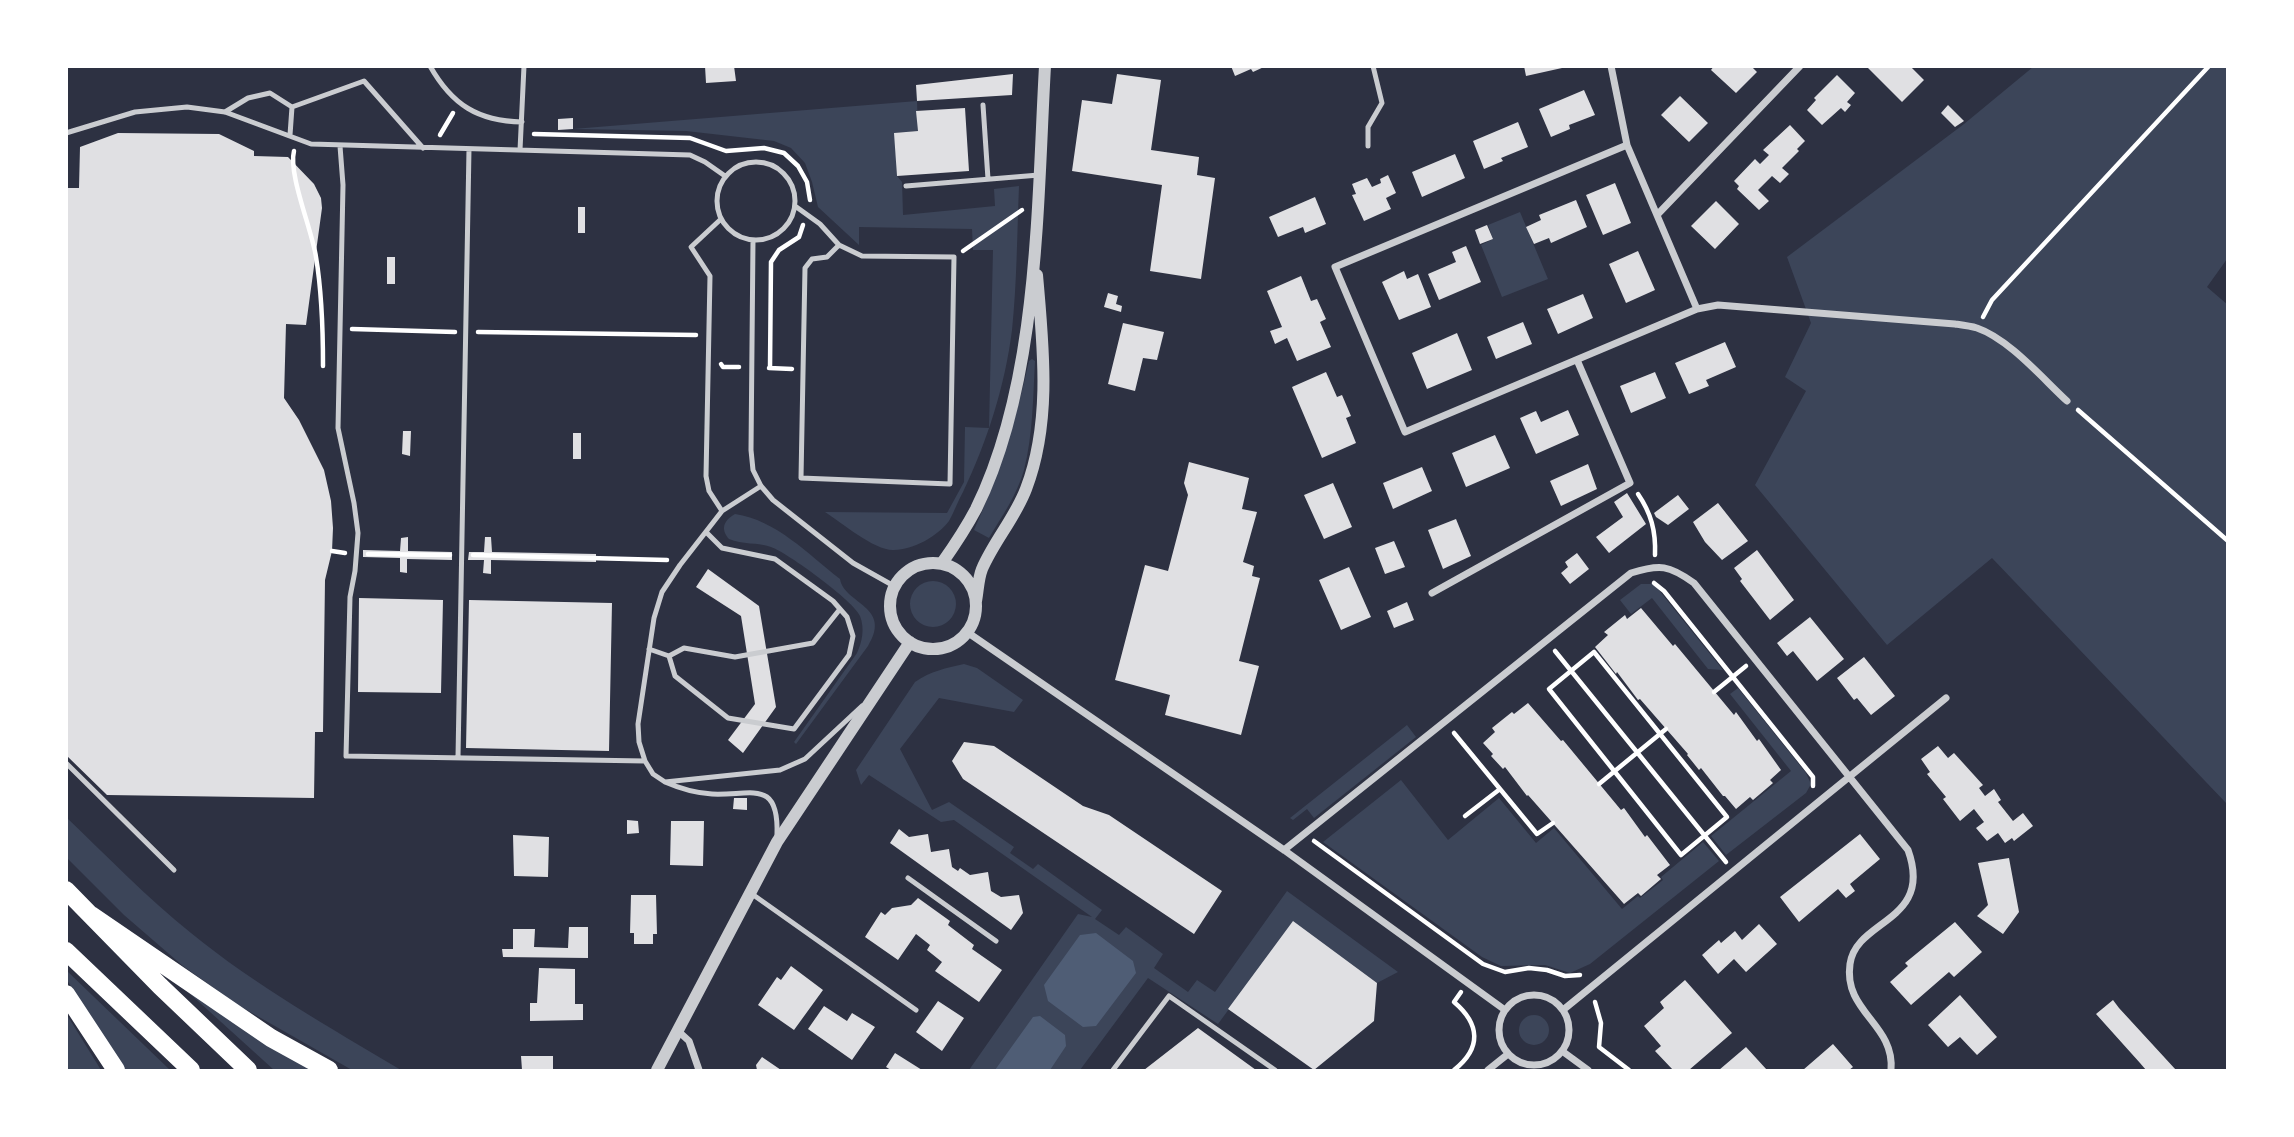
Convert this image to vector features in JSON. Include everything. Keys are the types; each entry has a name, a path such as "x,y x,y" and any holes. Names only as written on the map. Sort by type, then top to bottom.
{"main road":[{"path":"66,890 247,1070"},
{"path":"91,915 271,1038 329,1070"},
{"path":"66,951 191,1070"},
{"path":"66,994 116,1070"}],"street":[{"path":"943,563 977,507 1008,419 1019,375 1035,250 1045,66"},
{"path":"1611,66 1627,145 1697,309"},
{"path":"1657,215 1800,66"},
{"path":"1627,145 1335,267 1405,432 1697,309 1718,305 1977,328 2002,342 2067,401"},
{"path":"976,601 974,590 962,573 943,563 928,563 903,575 894,586 890,611 893,623 910,642 934,649 947,647 967,632 976,612 981,572 1013,518 1026,489 1038,439 1044,390 1035,250"},
{"path":"1432,593 1630,483 1577,360"},
{"path":"1284,850 1631,573 1655,566 1678,571 1694,583 1908,849 1914,868 1912,889 1898,912 1858,945 1850,962 1849,986 1862,1009 1883,1035 1892,1056 1891,1070"},
{"path":"967,632 1284,850 1505,1010"},
{"path":"657,1070 777,842 910,642"},
{"path":"1563,1010 1946,698"},
{"path":"1534,995 1545,997 1563,1010 1569,1031 1562,1051 1555,1058 1536,1065 1526,1065 1508,1055 1499,1033 1505,1010 1523,997 1534,995"},
{"path":"677,1030 689,1041 699,1070"},
{"path":"1562,1051 1588,1070"},
{"path":"1488,1070 1508,1055"}],"lane":[{"path":"429,66 438,81 455,99 477,115 496,122 522,122"},
{"path":"520,150 524,66"},
{"path":"1368,146 1368,127 1382,103 1373,66"},
{"path":"292,107 364,81 423,148"},
{"path":"225,112 248,98 270,93 292,107"},
{"path":"983,105 988,179"},
{"path":"66,133 135,112 187,107 225,112 311,144 690,155 724,176"},
{"path":"290,135 292,107"},
{"path":"340,146 343,185 338,428 358,533 350,597 346,756 645,761"},
{"path":"458,757 470,149"},
{"path":"759,161 772,164 791,181 795,206 792,218 776,235 765,240 753,240 740,237 729,230 720,219 716,197 724,176 734,167 759,161"},
{"path":"906,186 1038,175"},
{"path":"795,206 820,223 839,245 862,257 954,257 950,484 801,478 805,268 812,259 827,257 839,245"},
{"path":"720,219 691,247 710,276 706,476 709,491 722,511"},
{"path":"753,240 753,470 761,486 773,500 853,563 894,586"},
{"path":"761,486 722,511 662,593 654,618 638,724 639,742 645,761 653,774 687,792 761,794 772,802 778,814 777,842"},
{"path":"669,656 675,676 728,718 794,729 849,655 853,636 847,617 808,581 775,559 722,548 706,532"},
{"path":"649,649 669,656 684,648 736,657 813,643 840,609"},
{"path":"665,782 780,770 805,759 874,695"},
{"path":"66,763 174,870"},
{"path":"908,878 996,941"},
{"path":"749,892 916,1010"},
{"path":"1113,1070 1169,996 1275,1070"}],"path":[{"path":"1977,328 1992,300 2209,66"},
{"path":"446,106 462,118"},
{"path":"521,133 690,138 726,151 764,148 784,153 798,166 807,182 811,200 799,237 779,250 771,262 769,368"},
{"path":"954,257 1026,208"},
{"path":"323,328 701,335 723,367 803,369"},
{"path":"2067,401 2228,541"},
{"path":"1630,483 1651,519 1656,536 1655,566"},
{"path":"332,551 356,554 664,559 680,565"},
{"path":"1646,581 1656,583 1664,591 1813,777 1812,789 1807,795"},
{"path":"1544,658 1564,641"},
{"path":"1556,652 1723,860 1735,853"},
{"path":"1594,652 1727,817 1681,855 1549,689 1571,671 1594,652"},
{"path":"1714,692 1755,659"},
{"path":"1445,739 1463,724"},
{"path":"1599,785 1666,729"},
{"path":"1453,732 1537,834 1553,823"},
{"path":"1465,816 1500,789"},
{"path":"1308,831 1315,844 1483,964 1505,972 1529,968 1576,977 1588,972 1603,991 1594,1004 1601,1023 1599,1047 1629,1070"},
{"path":"1315,844 1326,835"},
{"path":"1458,1069 1469,1054 1474,1041 1474,1027 1467,1013 1454,1002 1483,964"}],"shaded area":[{"path":"2033,67 2227,67 2227,259 2207,287 2228,305 2227,804 1992,558 1887,645 1755,485 1806,391 1785,377 1811,323 1787,257 1964,124"},
{"path":"917,101 918,131 895,133 897,176 902,182 903,215 995,206 994,189 1019,186 1012,330 1005,372 989,428 993,250 973,250 972,229 859,227 859,245 818,207 805,163 791,148 774,141 686,131 573,129"},
{"path":"1520,212 1548,279 1502,297 1481,245 1493,239 1488,225"},
{"path":"1029,361 1035,361 1032,416 1024,470 1013,497 989,538 974,530 999,468"},
{"path":"965,427 989,428 951,518 932,537 917,545 886,549 868,541 825,512 947,513 964,482"},
{"path":"735,514 764,523 804,549 840,579 843,587 865,607 875,622 874,633 868,646 796,744 794,742 857,653 862,635 862,621 846,600 791,558 771,547 729,539 724,525"},
{"path":"933,581 949,588 956,604 949,620 933,627 917,620 910,604 917,588"},
{"path":"1641,584 1652,584 1658,589 1723,670 1708,669 1652,598 1631,614 1620,600"},
{"path":"964,664 977,668 1023,700 1014,712 939,698 900,749 932,810 949,802 1014,847 1010,853 1033,869 1038,864 1102,910 1095,919 1119,935 1126,927 1163,954 1154,968 1188,992 1197,980 1215,992 1287,891 1398,972 1377,983 1293,922 1218,1024 1148,978 1080,1070 969,1070 1078,914 1092,917 954,820 941,822 869,775 861,785 856,770 915,682 933,673"},
{"path":"1738,688 1806,773 1811,784 1806,793 1726,855 1711,836 1791,771 1730,694"},
{"path":"1407,725 1416,737 1314,818 1307,809 1293,820 1290,818"},
{"path":"1401,780 1448,840 1499,798 1536,843 1554,828 1622,909 1663,880 1661,877 1703,842 1719,861 1590,964 1570,973 1545,965 1501,966 1482,957 1323,842"},
{"path":"66,817 159,906 241,971 401,1070 352,1070 238,1005 183,966 124,915 67,858"},
{"path":"1096,933 1133,961 1136,973 1096,1026 1083,1027 1048,1001 1044,985 1080,935"},
{"path":"66,970 170,1070 123,1070 67,980"},
{"path":"188,992 312,1070 274,1070"},
{"path":"67,1015 101,1070 67,1070"},
{"path":"1534,1015 1540,1016 1548,1024 1548,1036 1540,1044 1534,1045 1528,1044 1520,1036 1519,1030 1520,1024 1528,1016"},
{"path":"1040,1016 1065,1035 1066,1046 1050,1070 995,1070 1033,1017"}],"building":[{"path":"705,66 734,66 736,81 706,83"},
{"path":"1231,66 1266,66 1235,76"},
{"path":"1524,66 1562,66 1562,68 1526,76"},
{"path":"1714,66 1751,66 1757,72 1736,93 1711,70"},
{"path":"1866,66 1910,66 1924,80 1902,102"},
{"path":"1013,74 1012,95 917,101 916,85"},
{"path":"1117,74 1161,80 1151,150 1199,157 1197,175 1215,178 1201,279 1150,271 1162,185 1072,171 1082,100 1112,104"},
{"path":"1837,75 1855,93 1847,102 1851,105 1845,112 1841,108 1822,125 1807,110 1816,100 1814,98"},
{"path":"1584,90 1595,115 1569,125 1570,129 1551,137 1539,109"},
{"path":"1680,96 1708,123 1689,142 1661,115"},
{"path":"1948,105 1964,121 1955,127 1941,113"},
{"path":"965,108 969,171 897,176 894,133 918,131 916,111"},
{"path":"573,118 573,129 558,130 558,119"},
{"path":"1518,122 1528,147 1501,158 1503,161 1484,169 1473,141"},
{"path":"1790,125 1805,141 1782,168 1789,174 1780,183 1772,176 1758,190 1769,201 1759,210 1737,189 1739,186 1734,181 1755,159 1760,164 1769,155 1763,150"},
{"path":"118,133 219,134 254,151 254,156 288,157 314,184 321,198 322,208 306,325 286,324 284,398 299,420 324,470 331,501 332,551 325,580 323,732 315,732 314,798 107,795 66,755 66,188 79,188 80,147"},
{"path":"1455,154 1465,178 1422,197 1412,172"},
{"path":"1388,175 1396,193 1386,198 1391,209 1364,221 1352,195 1356,194 1352,184 1367,178 1372,187 1381,183 1380,179"},
{"path":"1615,183 1631,223 1603,235 1586,195"},
{"path":"1315,197 1326,224 1305,233 1303,227 1278,237 1269,217"},
{"path":"1576,200 1587,227 1551,243 1549,238 1534,244 1526,227 1541,220 1539,215"},
{"path":"1716,201 1739,224 1715,249 1691,226"},
{"path":"578,207 585,207 585,233 578,233"},
{"path":"1487,225 1493,239 1480,244 1475,230"},
{"path":"1466,246 1481,282 1439,300 1428,274 1456,262 1452,252"},
{"path":"1638,251 1655,290 1626,303 1609,264"},
{"path":"387,257 395,257 395,284 387,284"},
{"path":"1404,271 1407,279 1418,274 1431,307 1399,320 1382,282"},
{"path":"1301,276 1311,301 1317,299 1326,319 1320,322 1331,347 1297,361 1287,338 1275,344 1270,331 1282,327 1267,291"},
{"path":"1108,293 1118,296 1116,304 1122,306 1121,312 1104,307"},
{"path":"1583,294 1593,318 1558,334 1547,309"},
{"path":"1523,322 1532,344 1496,359 1487,337"},
{"path":"1123,323 1164,332 1157,360 1143,358 1135,391 1108,384"},
{"path":"1457,333 1472,370 1427,389 1412,353"},
{"path":"1725,342 1736,367 1706,380 1709,386 1689,394 1675,363"},
{"path":"1326,372 1337,397 1342,395 1351,416 1346,418 1356,443 1322,458 1292,387"},
{"path":"1655,372 1666,398 1631,413 1620,386"},
{"path":"1568,410 1579,435 1536,454 1520,418 1536,411 1541,422"},
{"path":"403,431 411,431 410,456 402,454"},
{"path":"573,433 581,433 581,459 573,459"},
{"path":"1495,435 1510,468 1466,487 1452,453"},
{"path":"1189,462 1249,478 1242,509 1257,512 1243,562 1254,566 1252,576 1260,578 1239,661 1259,666 1241,735 1165,715 1170,695 1115,680 1145,565 1168,571 1188,495 1184,483"},
{"path":"1588,464 1597,489 1561,506 1550,481"},
{"path":"1422,467 1432,491 1393,509 1383,483"},
{"path":"1333,483 1352,527 1324,539 1304,495"},
{"path":"1627,493 1646,524 1609,553 1596,537 1623,517 1614,502"},
{"path":"1678,495 1689,509 1668,525 1654,513"},
{"path":"1718,503 1748,541 1722,560 1705,542 1693,522"},
{"path":"1456,519 1471,556 1443,569 1428,530"},
{"path":"408,537 408,551 452,552 452,560 407,559 407,573 400,572 400,558 363,557 363,550 400,551 401,538"},
{"path":"485,537 491,537 492,552 596,554 596,562 491,560 491,574 483,573 484,560 468,560 469,552 484,552"},
{"path":"1394,541 1405,567 1385,574 1375,548"},
{"path":"1757,550 1794,600 1770,620 1740,581 1742,579 1734,568"},
{"path":"1577,553 1589,569 1570,584 1561,573 1568,567 1565,562"},
{"path":"1349,567 1371,617 1341,630 1319,580"},
{"path":"708,569 759,606 776,707 743,753 728,740 755,704 741,616 696,587"},
{"path":"359,598 443,600 441,693 358,692"},
{"path":"469,600 612,603 609,751 466,748"},
{"path":"1407,602 1414,620 1394,628 1387,611"},
{"path":"1641,608 1734,715 1736,712 1781,770 1770,780 1773,783 1753,800 1750,797 1736,809 1701,768 1699,770 1640,699 1638,700 1595,647 1608,635 1604,632 1625,615 1627,619"},
{"path":"1810,617 1844,659 1817,681 1793,651 1787,656 1777,643"},
{"path":"1864,657 1895,696 1871,715 1857,698 1854,700 1837,678"},
{"path":"1528,703 1561,741 1563,740 1621,810 1624,808 1670,865 1657,875 1661,879 1641,896 1638,893 1624,904 1527,796 1505,767 1503,769 1491,756 1493,754 1483,743 1495,732 1492,728"},
{"path":"964,742 994,746 1083,806 1109,815 1222,891 1194,934 963,779 952,761"},
{"path":"1938,746 1948,758 1954,753 1983,785 1979,788 1985,796 1994,789 2001,800 1998,802 2013,821 2023,813 2033,826 2014,841 2012,838 2005,843 1998,833 1987,841 1976,828 1984,822 1974,809 1960,821 1943,799 1946,797 1927,774 1930,772 1921,759"},
{"path":"734,798 747,798 747,810 733,809"},
{"path":"627,820 638,821 639,833 627,834"},
{"path":"671,821 704,821 703,866 670,865"},
{"path":"899,829 909,837 928,834 931,852 949,849 952,867 958,871 960,868 970,875 988,872 991,891 1001,897 1019,895 1023,913 1011,930 890,843"},
{"path":"1860,834 1880,859 1850,884 1855,891 1846,898 1838,889 1799,922 1780,897"},
{"path":"513,835 549,837 548,877 514,876"},
{"path":"2009,858 2019,912 2003,934 1977,916 1988,905 1978,863"},
{"path":"631,895 656,895 657,934 653,934 653,944 634,944 634,933 630,933"},
{"path":"918,898 950,921 948,925 974,945 972,949 1002,970 979,1002 935,971 942,962 927,950 930,945 916,934 898,960 865,937 881,912 885,915 892,908 911,905"},
{"path":"1293,921 1377,983 1374,1021 1314,1070 1228,1009"},
{"path":"1955,922 1982,952 1954,977 1949,972 1911,1005 1890,982 1908,966 1905,963"},
{"path":"1759,924 1777,944 1746,972 1734,959 1718,974 1702,955 1719,940 1721,943 1735,931 1742,940"},
{"path":"569,927 588,927 588,958 503,957 502,949 513,949 513,929 535,929 534,947 568,948"},
{"path":"791,966 823,990 794,1030 758,1005 777,977 781,980"},
{"path":"539,968 575,969 575,1004 583,1004 583,1020 530,1021 530,1003 537,1003"},
{"path":"1685,980 1732,1033 1689,1070 1673,1070 1655,1051 1661,1046 1644,1026 1664,1008 1660,1002"},
{"path":"1960,995 1997,1037 1977,1055 1960,1037 1948,1047 1928,1025"},
{"path":"2113,1000 2176,1070 2146,1070 2096,1014"},
{"path":"938,1001 964,1018 942,1051 916,1032"},
{"path":"824,1006 847,1021 852,1013 875,1027 852,1060 808,1029"},
{"path":"1198,1028 1256,1070 1144,1070"},
{"path":"1833,1044 1853,1067 1849,1070 1803,1070"},
{"path":"1746,1047 1767,1070 1719,1070"},
{"path":"895,1053 922,1070 891,1070 886,1067"},
{"path":"521,1056 553,1056 553,1070 522,1070"},
{"path":"762,1057 781,1070 757,1070 756,1065"}]}
